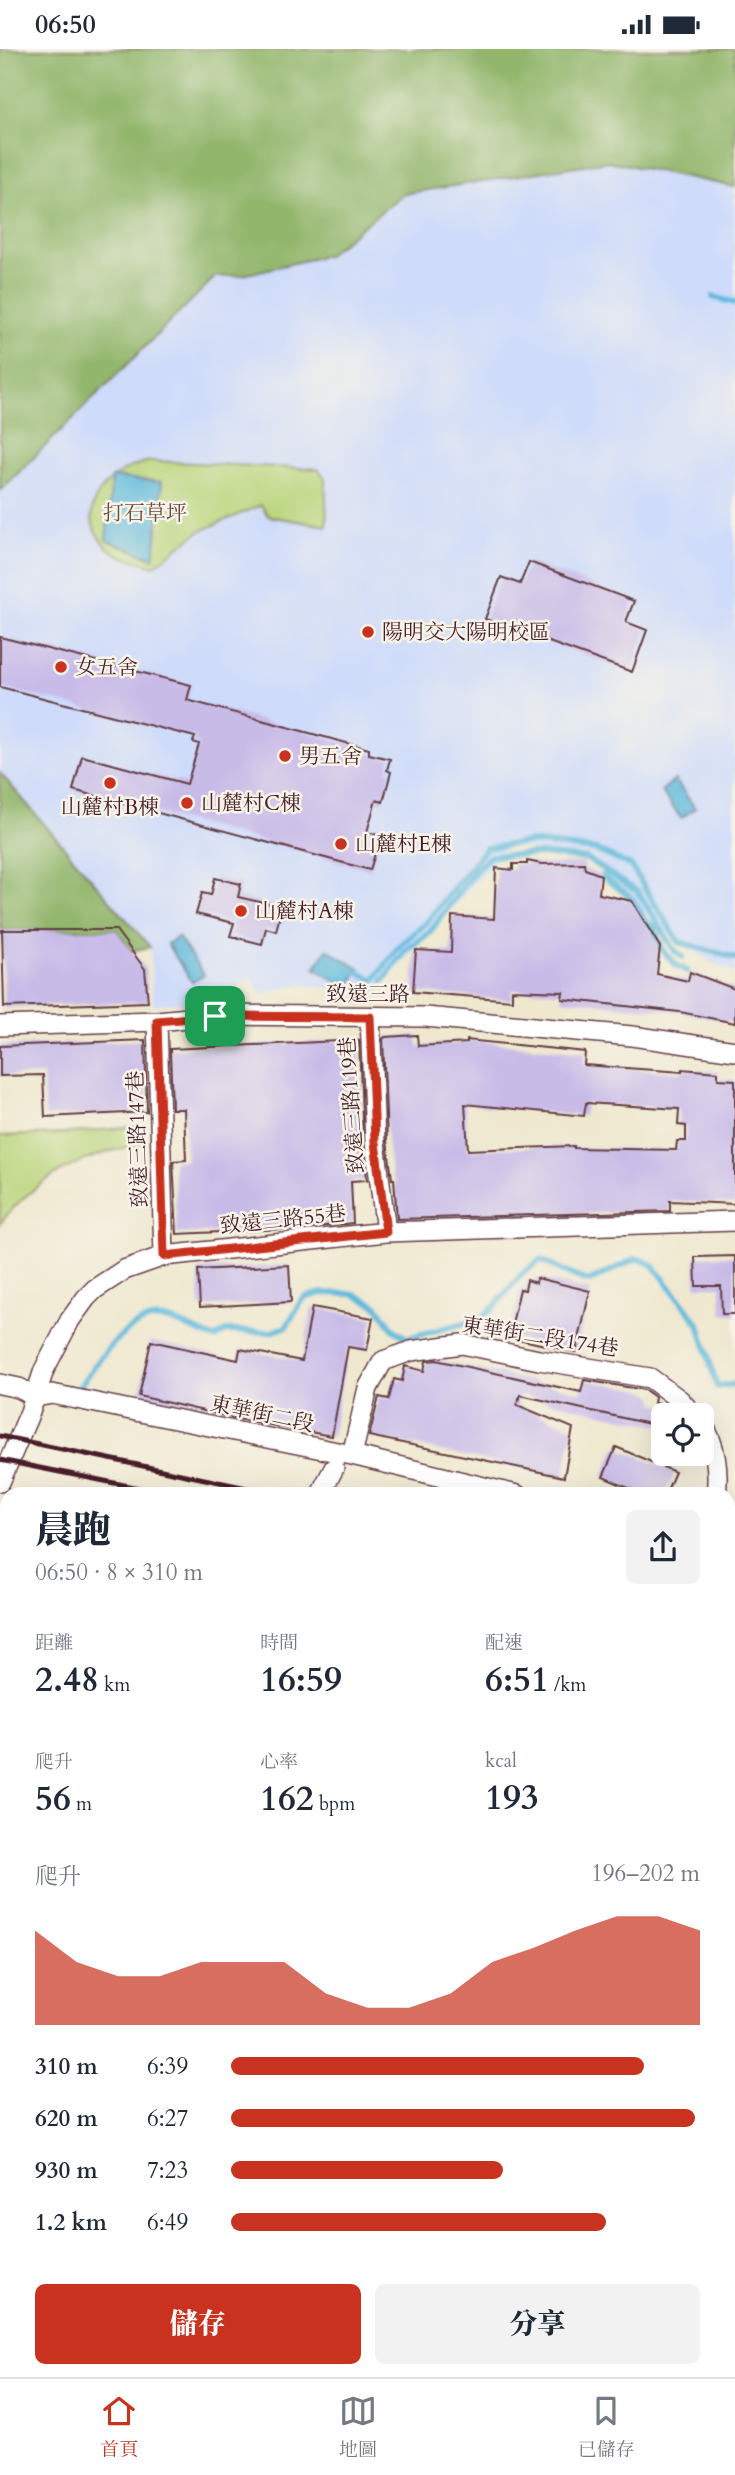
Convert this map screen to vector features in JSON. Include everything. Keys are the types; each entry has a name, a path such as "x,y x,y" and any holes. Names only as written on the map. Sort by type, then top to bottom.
{"street":[{"name":"致遠三路","path":"0,1026 157,1021 219,1015 467,1020 632,1036 735,1051"},
{"name":"致遠三路119巷","path":"370,1017 375,1142 386,1232"},
{"name":"致遠三路147巷","path":"157,1021 164,1256"},
{"name":"致遠三路55巷","path":"0,1482 36,1398 44,1370 70,1320 95,1289 124,1270 164,1256 386,1232 735,1221"},
{"name":"東華街二段174巷","path":"352,1455 368,1388 383,1361 411,1351 462,1344 538,1360 650,1378 683,1403"},
{"name":"東華街二段","path":"0,1384 19,1388 36,1398 52,1394 352,1455 484,1487"},
{"path":"714,1455 718,1476 717,1487"},
{"path":"324,1487 334,1468"}],"shaded area":[{"name":"陽明交大陽明校區","path":"608,161 735,187 735,973 712,963 657,926 592,856 507,847 373,995 302,984 261,993 250,977 218,1002 153,1004 150,947 0,773 0,491 215,277 243,275 327,255 403,194"}],"green space":[{"path":"0,49 735,49 735,187 608,161 403,194 327,255 243,275 215,277 0,491"},
{"name":"打石草坪","path":"152,461 318,469 325,478 327,526 268,516 261,505 200,531 154,566 124,557 108,548 96,534 92,519 93,505 109,481 137,465"},
{"path":"0,773 150,947 132,951 116,930 2,930"},
{"path":"140,1126 143,1144 102,1154 63,1170 29,1193 0,1224 0,1136 61,1134"}],"water":[{"path":"112,477 162,482 154,558 106,540"},
{"path":"675,780 695,808 681,818 661,791"},
{"path":"178,937 204,975 192,982 167,944"},
{"path":"327,949 360,969 348,988 315,968"}],"building":[{"path":"529,562 634,601 626,622 647,630 632,672 485,619 501,577 520,584"},
{"path":"0,637 191,685 187,700 369,749 369,754 390,759 387,770 391,772 383,802 376,800 367,832 378,835 370,870 73,790 82,756 187,784 199,744 193,742 195,737 0,687"},
{"path":"527,861 542,864 584,863 585,869 601,875 599,894 632,901 660,947 657,974 688,981 690,972 735,989 735,1023 680,1012 562,999 563,992 512,990 512,1000 413,992 416,950 451,952 452,916 494,919 496,868 513,870 513,864 527,864"},
{"name":"山麓村A棟","path":"215,878 241,884 238,897 282,907 276,931 266,928 262,944 230,936 234,923 196,914 202,893 211,895"},
{"path":"2,930 116,930 145,969 148,1002 4,1007"},
{"path":"417,1035 418,1046 467,1043 467,1040 585,1052 584,1065 718,1072 718,1079 735,1080 735,1204 670,1201 670,1211 397,1219 394,1179 387,1141 385,1037","holes":["586,1103 679,1109 678,1125 686,1126 686,1141 677,1141 676,1150 574,1146 468,1150 465,1104 584,1116"]},
{"path":"145,1040 147,1112 45,1117 43,1075 0,1076 0,1046"},
{"path":"359,1040 367,1180 351,1181 353,1223 177,1234 173,1161 186,1160 184,1109 172,1109 170,1049"},
{"path":"735,1256 735,1314 722,1314 721,1286 696,1286 695,1257"},
{"path":"289,1265 291,1302 200,1307 198,1270"},
{"path":"537,1278 590,1291 576,1352 509,1337 520,1289 525,1290 527,1280 536,1283"},
{"path":"312,1307 373,1318 367,1350 348,1347 332,1436 238,1419 139,1396 151,1341 238,1360 240,1349 302,1361"},
{"path":"436,1360 581,1392 584,1380 645,1390 655,1397 654,1403 651,1403 651,1424 520,1395 517,1405 573,1428 564,1477 369,1436 379,1397 389,1399 394,1379 402,1381 405,1366 424,1371 426,1361"},
{"path":"616,1447 651,1462 651,1466 661,1466 675,1472 668,1487 626,1487 603,1477"}],"waterway":[{"path":"713,297 735,303"},
{"path":"357,972 374,980 401,944 425,924 486,848 531,842 596,850 631,866 679,942 735,958"},
{"path":"383,981 407,949 429,933 476,870 490,856 541,854 587,859 638,892 675,951 683,957"},
{"path":"602,876 633,899 645,921 653,927 663,950 676,965 687,971"},
{"path":"80,1386 117,1339 142,1322 155,1319 169,1320 215,1338 226,1331 271,1332 286,1327 304,1298 321,1293 354,1294 377,1306 394,1330 407,1338 480,1319 522,1274 540,1260 590,1281 637,1258 653,1265 699,1324 717,1387 735,1384"}],"railway":[{"path":"0,1436 243,1487"},
{"path":"0,1460 134,1487"}],"place":[{"name":"陽明交大陽明校區","path":"368,632"},
{"name":"女五舍","path":"61,667"},
{"name":"男五舍","path":"285,756"},
{"name":"山麓村B棟","path":"110,783"},
{"name":"山麓村C棟","path":"187,803"},
{"name":"山麓村E棟","path":"341,844"},
{"name":"山麓村A棟","path":"241,911"}],"route":[{"path":"215,1016 370,1017 375,1142 386,1232 164,1256 157,1021 215,1016"}]}
